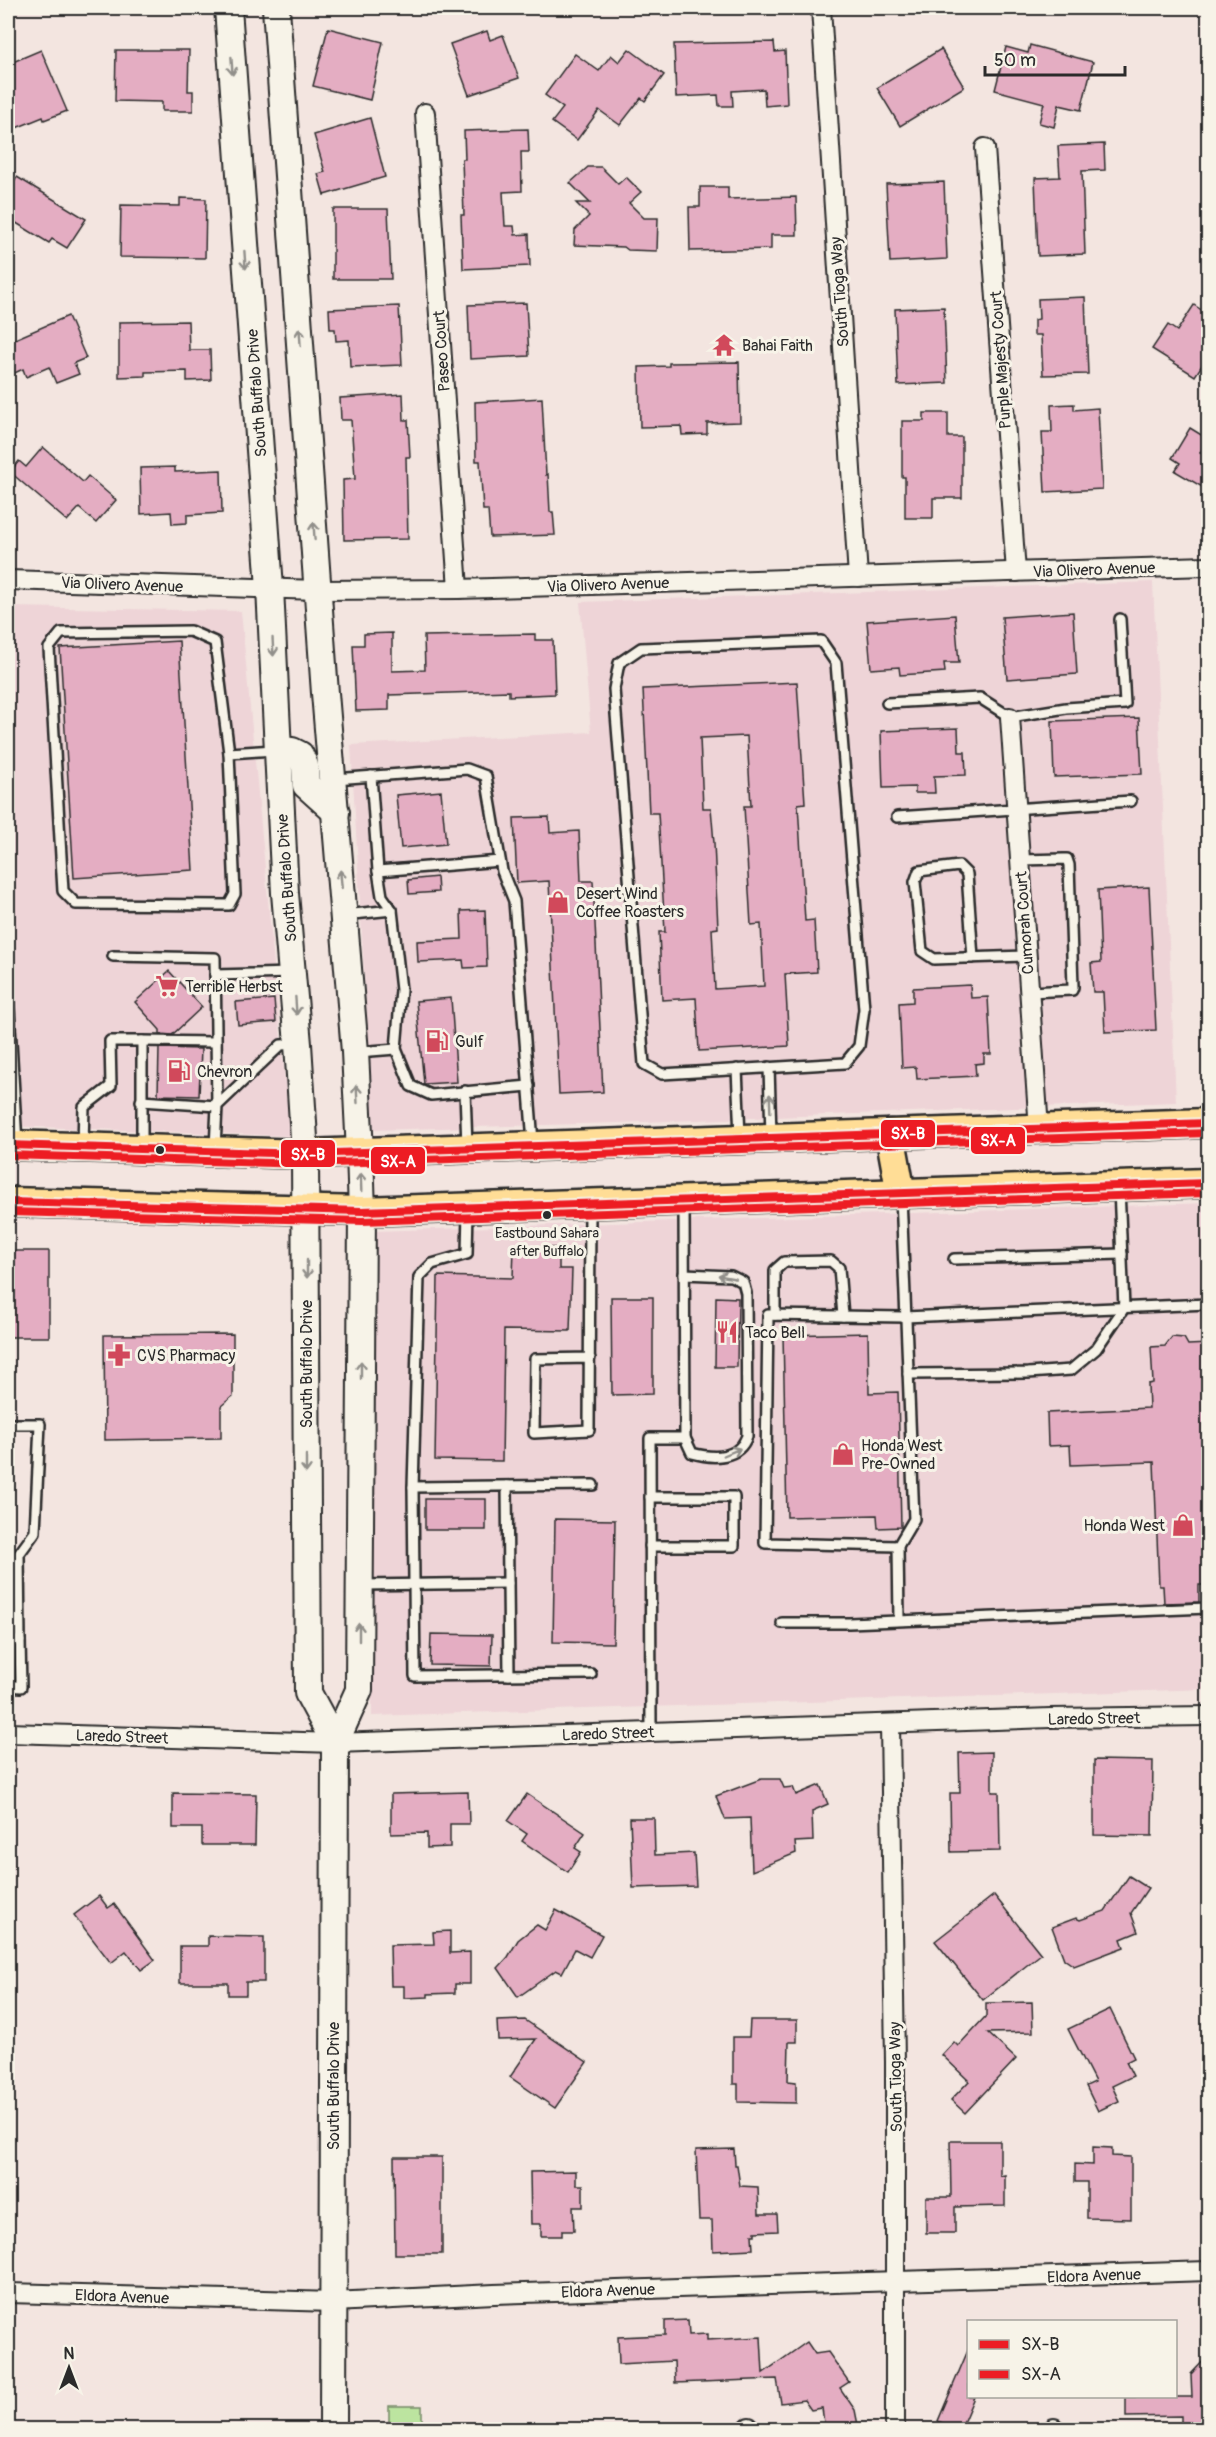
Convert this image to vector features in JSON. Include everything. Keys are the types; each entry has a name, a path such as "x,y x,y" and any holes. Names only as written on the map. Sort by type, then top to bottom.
{"main road":[{"name":"South Buffalo Drive","path":"228,8 270,588 285,893 293,973 305,1154 308,1693 335,1743"},
{"name":"South Buffalo Drive","path":"276,8 318,590 355,1052 362,1211 359,1690 335,1743 333,2430"},
{"path":"278,750 292,751 300,755 305,766 306,785 336,812"},
{"path":"13,1145 305,1154 360,1153 1209,1123"},
{"path":"890,1134 901,1194"},
{"path":"8,1202 362,1211 1209,1183"}],"street":[{"name":"South Tioga Way","path":"821,8 858,576"},
{"name":"Paseo Court","path":"424,113 458,589"},
{"name":"Purple Majesty Court","path":"985,148 1016,572"},
{"name":"Via Olivero Avenue","path":"8,580 318,590 458,589 1209,566"},
{"name":"Cumorah Court","path":"1010,717 1039,1129"},
{"name":"Laredo Street","path":"8,1733 335,1743 1050,1718 1209,1716"},
{"name":"South Tioga Way","path":"891,1724 895,2062 895,2430"},
{"name":"Eldora Avenue","path":"8,2293 333,2302 494,2294 1209,2271"}],"lane":[{"path":"887,703 980,698 1010,717 1066,708 1125,704 1120,619"},
{"path":"190,631 215,642 229,753 235,894 229,905 76,904 63,891 49,648 61,633 190,631"},
{"path":"821,641 836,663 864,1009 860,1046 845,1063 737,1069 662,1074 644,1064 614,689 619,663 641,648 821,641"},
{"path":"229,753 278,750"},
{"path":"333,779 467,769 486,776 500,861 514,901 533,1146"},
{"path":"372,776 378,871 382,896 392,910 401,990 396,1049 411,1086 431,1095 529,1086"},
{"path":"897,817 1131,801"},
{"path":"1020,860 1067,859 1069,864 1073,987 1072,990 1029,993"},
{"path":"378,871 500,861"},
{"path":"973,958 966,874 958,866 919,871 915,882 922,951 934,959 973,958 1027,956"},
{"path":"344,915 392,910"},
{"path":"113,956 215,958 217,1106 215,1151"},
{"path":"215,975 293,973"},
{"path":"8,991 13,1145"},
{"path":"83,1147 84,1107 111,1086 110,1041 216,1042"},
{"path":"142,1041 142,1149"},
{"path":"141,1101 217,1106 281,1045 298,1044"},
{"path":"355,1052 396,1049"},
{"path":"769,1067 771,1138"},
{"path":"737,1069 741,1140"},
{"path":"465,1092 468,1149"},
{"path":"908,1374 1028,1373 1071,1370 1096,1349 1124,1308 1119,1186"},
{"path":"899,1620 898,1546 915,1519 901,1194"},
{"path":"684,1200 684,1274 685,1438 692,1453 721,1456 734,1454 743,1447 747,1436 746,1293 743,1282 731,1276 684,1274"},
{"path":"590,1203 590,1358 589,1430 534,1432 535,1359 590,1358"},
{"path":"468,1208 466,1254 432,1264 419,1277 413,1487 416,1677 591,1674"},
{"path":"954,1259 1122,1254"},
{"path":"775,1315 775,1270 784,1262 831,1261 839,1268 843,1316"},
{"path":"898,1546 765,1543 768,1315 906,1317 1209,1304"},
{"path":"8,1424 40,1424 35,1532 19,1554 21,1687 8,1686"},
{"path":"651,1732 650,1438 685,1438"},
{"path":"413,1487 593,1485"},
{"path":"507,1486 509,1675"},
{"path":"650,1497 734,1497 734,1546 650,1546"},
{"path":"8,1554 19,1554"},
{"path":"359,1585 508,1583"},
{"path":"782,1623 1209,1608"},
{"path":"8,1641 20,1641"}],"shaded area":[{"path":"1153,582 1176,1102 373,1130 351,745 591,732 580,602"},
{"path":"8,607 241,611 290,1136 8,1126"},
{"path":"1208,1203 1208,1689 372,1716 375,1231"}],"green space":[{"path":"389,2406 422,2406 422,2429 389,2429"}],"building":[{"path":"328,28 383,42 370,100 313,86"},
{"path":"487,31 490,40 503,35 519,78 469,95 450,44"},
{"path":"774,42 775,52 785,51 787,104 765,106 764,89 732,91 733,106 719,106 718,95 676,97 674,44"},
{"path":"1030,45 1093,62 1081,110 1059,105 1054,127 1039,123 1044,103 995,90 1006,47 1028,53"},
{"path":"629,49 664,75 645,101 641,98 620,125 599,110 577,140 552,122 563,108 545,95 575,54 599,71 611,55 619,62"},
{"path":"941,49 964,87 900,126 877,88"},
{"path":"41,50 67,111 44,120 43,117 16,128 8,109 8,64"},
{"path":"116,50 189,50 188,91 193,91 193,111 162,111 162,102 115,101"},
{"path":"370,118 385,177 324,195 318,174 325,172 314,135"},
{"path":"528,129 529,152 521,152 522,191 503,192 505,226 514,226 515,235 529,234 530,266 463,269 461,215 464,215 462,159 465,159 464,131"},
{"path":"1104,144 1105,170 1082,171 1085,254 1038,256 1035,178 1060,177 1058,146"},
{"path":"588,167 601,167 618,184 626,177 641,192 629,203 644,218 658,218 657,251 574,245 575,230 589,216 576,203 590,203 570,183"},
{"path":"17,177 86,219 67,248 52,239 49,243 8,218 8,192"},
{"path":"944,182 947,259 890,262 886,184"},
{"path":"700,187 728,187 728,199 796,197 797,235 771,235 771,249 690,251 689,207 700,207"},
{"path":"180,198 206,199 205,258 120,257 121,205 180,206"},
{"path":"333,209 388,209 391,279 333,279"},
{"path":"1085,297 1088,374 1043,375 1041,335 1034,335 1034,320 1039,319 1038,299"},
{"path":"526,303 529,356 470,359 468,305"},
{"path":"1194,305 1209,315 1209,345 1203,353 1208,356 1195,376 1152,349 1168,325 1177,331"},
{"path":"399,306 402,365 350,367 349,340 336,341 335,329 330,329 329,309"},
{"path":"944,307 947,383 898,385 895,309"},
{"path":"68,316 86,358 74,363 79,374 56,383 49,367 26,377 23,369 8,376 8,342"},
{"path":"188,321 189,350 210,350 211,380 187,381 187,371 145,372 145,376 119,377 119,322"},
{"path":"739,362 740,422 707,423 707,434 682,435 681,426 640,427 639,367 669,366 669,363"},
{"path":"403,394 404,420 408,420 410,457 406,457 408,539 344,540 343,480 355,479 351,420 341,420 340,398"},
{"path":"542,398 546,475 548,474 550,512 553,512 555,535 490,537 488,510 483,510 480,461 476,461 475,402"},
{"path":"1074,404 1074,410 1098,408 1102,489 1045,492 1042,432 1052,432 1051,405"},
{"path":"924,413 948,413 948,437 962,437 962,498 933,498 933,518 905,518 902,421 924,421"},
{"path":"1190,428 1208,439 1200,453 1209,457 1209,491 1175,471 1180,463 1172,458"},
{"path":"43,447 83,482 88,476 116,500 96,523 79,508 67,521 10,472 19,461 26,467"},
{"path":"175,467 175,472 221,470 222,513 187,515 187,523 172,524 171,512 141,514 140,468"},
{"path":"1073,612 1077,674 1007,679 1002,617"},
{"path":"955,615 959,663 944,663 945,672 900,675 899,667 871,669 867,621"},
{"path":"392,633 392,671 425,670 424,636 535,634 535,640 553,640 555,694 509,696 509,691 389,695 389,710 356,711 353,645 364,645 364,634"},
{"path":"179,641 193,870 74,878 60,648"},
{"path":"797,682 805,803 798,804 805,921 814,920 817,972 785,974 789,1046 699,1051 696,998 662,1000 659,932 665,932 659,829 658,813 649,813 643,689","holes":["747,736 751,806 744,806 751,925 761,924 764,986 715,989 712,929 718,928 714,843 711,808 703,808 700,738"]},
{"path":"1139,718 1142,774 1054,777 1052,721"},
{"path":"958,728 959,752 965,752 966,775 934,776 935,793 915,793 915,787 883,788 881,731"},
{"path":"441,791 446,844 401,848 396,795"},
{"path":"549,817 550,833 579,831 581,881 593,881 603,1092 559,1094 549,881 517,883 514,818"},
{"path":"437,877 438,892 409,894 408,880"},
{"path":"1149,887 1156,1030 1105,1032 1103,992 1093,992 1091,963 1101,962 1098,890"},
{"path":"485,910 487,967 464,968 463,960 418,962 417,941 462,939 461,911"},
{"name":"Terrible Herbst","path":"169,971 202,1007 172,1035 160,1034 160,1030 135,1002"},
{"path":"970,985 971,998 988,997 991,1054 984,1054 984,1063 975,1064 976,1076 917,1079 916,1067 902,1068 899,1003 913,1002 913,988"},
{"path":"451,998 457,1082 424,1084 416,1001"},
{"path":"274,999 276,1022 238,1025 236,1002"},
{"path":"159,1048 201,1049 199,1096 158,1095"},
{"path":"514,1247 559,1248 559,1269 572,1269 570,1331 504,1330 502,1461 435,1460 438,1276 513,1278"},
{"path":"8,1251 49,1251 49,1337 8,1337"},
{"path":"611,1297 653,1297 653,1394 612,1395"},
{"name":"Taco Bell","path":"716,1297 738,1298 737,1367 715,1367"},
{"name":"Honda West Pre-Owned","path":"868,1333 869,1393 898,1392 901,1527 878,1528 877,1515 787,1517 783,1335"},
{"name":"CVS Pharmacy","path":"233,1334 233,1396 221,1406 221,1438 105,1440 104,1335"},
{"name":"Honda West","path":"1172,1337 1184,1338 1188,1345 1209,1344 1209,1585 1199,1585 1199,1602 1164,1603 1163,1586 1159,1586 1154,1462 1071,1465 1070,1445 1048,1446 1047,1413 1149,1408 1148,1384 1153,1383 1151,1347 1165,1346"},
{"path":"425,1499 486,1499 486,1530 425,1530"},
{"path":"555,1519 615,1520 613,1643 553,1642"},
{"path":"431,1634 492,1635 491,1666 430,1665"},
{"path":"992,1752 992,1792 999,1792 1000,1851 951,1852 950,1793 960,1793 959,1753"},
{"path":"1094,1760 1153,1761 1152,1836 1094,1835"},
{"path":"761,1779 780,1779 784,1788 793,1787 796,1795 820,1785 828,1804 812,1811 813,1841 795,1842 796,1853 752,1871 750,1818 725,1819 716,1796"},
{"path":"468,1792 469,1824 450,1824 450,1847 427,1848 427,1833 391,1834 391,1794"},
{"path":"173,1793 256,1794 255,1845 202,1845 202,1828 173,1828"},
{"path":"527,1794 585,1833 575,1848 581,1852 568,1872 522,1841 527,1834 508,1821"},
{"path":"630,1818 654,1818 655,1855 694,1853 696,1886 633,1888"},
{"path":"1129,1876 1148,1888 1131,1913 1138,1932 1121,1939 1124,1947 1074,1966 1064,1959 1052,1927 1105,1911"},
{"path":"994,1895 1041,1954 983,2000 935,1941"},
{"path":"99,1896 108,1908 114,1904 155,1960 141,1970 126,1951 111,1963 74,1915"},
{"path":"556,1910 602,1935 590,1957 575,1949 562,1973 556,1970 518,1997 498,1968 518,1940 537,1925 545,1930"},
{"path":"450,1931 450,1953 470,1952 470,1984 455,1984 455,1993 404,1998 404,1986 391,1986 390,1945 434,1944 433,1932"},
{"path":"208,1936 264,1937 264,1982 246,1982 246,1995 228,1995 228,1983 180,1983 180,1946 208,1946"},
{"path":"1032,2002 1033,2032 988,2033 1016,2059 965,2113 951,2100 969,2081 942,2055 954,2042 958,2046 986,2016 986,2003"},
{"path":"1110,2009 1134,2058 1126,2062 1133,2076 1112,2086 1119,2101 1098,2111 1086,2086 1095,2082 1068,2029"},
{"path":"525,2020 587,2062 555,2108 510,2077 536,2039 498,2040 497,2021"},
{"path":"750,2020 797,2020 797,2042 789,2042 788,2081 796,2082 796,2103 738,2102 738,2084 733,2084 733,2037 749,2037"},
{"path":"950,2141 1000,2141 1000,2176 1005,2175 1005,2206 955,2207 955,2233 926,2233 926,2197 951,2197"},
{"path":"1093,2147 1112,2148 1112,2156 1131,2157 1131,2219 1087,2218 1087,2182 1075,2182 1075,2164 1093,2165"},
{"path":"734,2149 740,2186 758,2187 759,2214 777,2214 778,2231 755,2232 755,2235 752,2235 753,2249 713,2251 712,2220 699,2220 696,2150"},
{"path":"394,2157 442,2157 442,2254 395,2254"},
{"path":"576,2171 576,2185 583,2185 583,2207 573,2207 574,2231 562,2231 562,2236 541,2236 541,2224 531,2224 530,2172"},
{"path":"688,2320 689,2335 707,2334 707,2340 761,2337 763,2373 807,2342 815,2354 828,2352 849,2382 840,2388 855,2410 859,2430 825,2430 822,2408 811,2410 804,2400 781,2403 777,2379 675,2383 674,2361 619,2364 618,2337 665,2335 665,2321"},
{"path":"967,2353 967,2398 974,2398 960,2430 938,2421"},
{"path":"1209,2355 1209,2430 1181,2430 1181,2416 1126,2417 1126,2398 1192,2397 1191,2374"}],"transit line":[{"name":"SX-B","path":"8,1145 305,1154 1208,1123"},
{"name":"SX-A","path":"8,1155 305,1164 1208,1133"},
{"name":"SX-B","path":"8,1202 362,1211 1208,1183"},
{"name":"SX-A","path":"8,1212 362,1221 1208,1193"}],"place":[{"name":"Bahai Faith","path":"724,345"},
{"name":"Desert Wind Coffee Roasters","path":"558,902"},
{"name":"Terrible Herbst","path":"167,986"},
{"name":"Gulf","path":"437,1041"},
{"name":"Chevron","path":"179,1071"},
{"name":"Eastbound Sahara after Buffalo","path":"547,1215"},
{"name":"Taco Bell","path":"727,1332"},
{"name":"CVS Pharmacy","path":"119,1355"},
{"name":"Honda West Pre-Owned","path":"843,1454"},
{"name":"Honda West","path":"1183,1525"}]}
